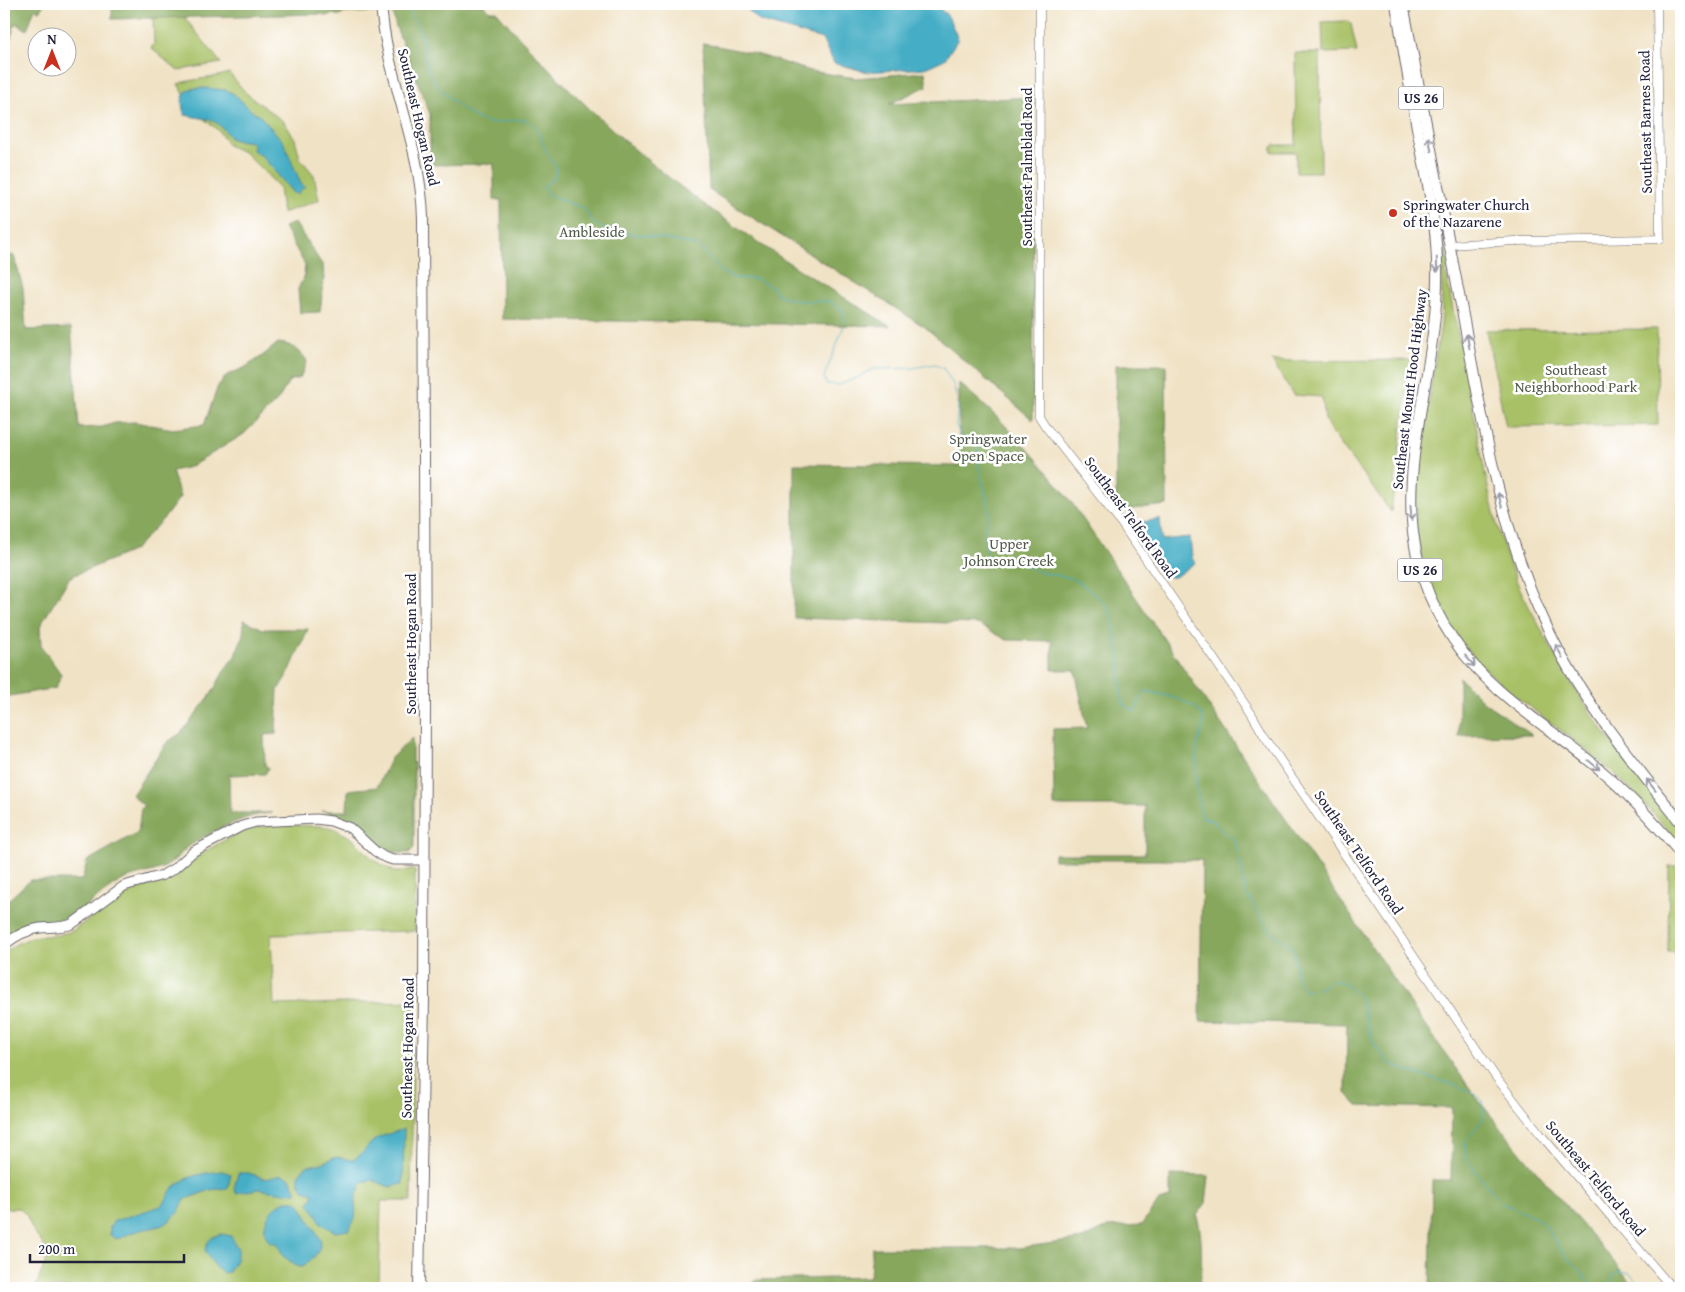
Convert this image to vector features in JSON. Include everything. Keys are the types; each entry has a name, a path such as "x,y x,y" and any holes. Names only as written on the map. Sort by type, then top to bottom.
{"main road":[{"name":"Southeast Hogan Road","path":"381,4 387,48 418,168 423,203 424,999 418,1288"},
{"name":"Southeast Mount Hood Highway","path":"1396,4 1436,240 1437,295 1433,343 1413,460 1410,496 1414,545 1427,590 1444,625 1473,666 1508,698 1618,785 1681,854"},
{"name":"US 26","path":"1403,4 1494,475 1512,540 1528,584 1560,653 1588,701 1681,823"},
{"path":"1427,182 1434,193 1442,239 1445,244 1449,245"},
{"path":"4,945 16,936 28,931 72,924 124,886 163,875 175,868 194,851 242,826 256,822 312,819 331,820 350,828 384,857 397,860 424,860"}],"street":[{"name":"Southeast Palmblad Road","path":"1040,4 1040,418"},
{"name":"Southeast Barnes Road","path":"1449,245 1514,241 1660,240 1658,4"},
{"name":"Southeast Telford Road","path":"1040,418 1121,523 1495,1076 1541,1134 1672,1288"}],"green space":[{"path":"4,4 44,4 39,12 35,8 27,30 15,23 8,48 4,48"},
{"path":"112,4 374,4 375,12 344,13 340,16 333,14 325,16 323,14 112,19"},
{"name":"Ambleside","path":"399,4 483,4 490,11 496,11 574,94 630,145 689,193 803,272 890,326 502,319 501,200 494,200 494,164 430,165 430,114 396,27 392,11 403,11"},
{"path":"184,17 221,63 178,71 151,48 154,44 153,18"},
{"path":"1347,21 1351,24 1357,52 1323,53 1322,22"},
{"path":"703,43 756,54 810,71 856,78 925,72 927,86 889,104 1034,97 1033,420 925,327 709,190"},
{"path":"1295,53 1320,53 1321,172 1296,172 1296,152 1272,152 1272,147 1275,145 1296,145"},
{"path":"229,73 246,93 284,122 295,139 300,158 314,175 319,200 282,213 279,187 244,152 229,146 218,130 195,112 178,84"},
{"path":"295,223 323,266 324,277 320,312 300,313 298,289 304,276 305,265 284,227"},
{"path":"1441,246 1445,248 1449,267 1446,270 1448,285 1490,497 1504,549 1513,573 1524,597 1584,703 1619,751 1681,829 1681,846 1644,803 1613,773 1575,741 1520,700 1471,654 1451,628 1435,597 1419,545 1416,505 1420,460 1441,325"},
{"path":"4,252 14,256 23,288 26,330 71,328 79,428 135,422 173,429 204,425 218,386 227,375 244,368 278,343 295,348 307,361 300,378 289,381 278,400 244,434 190,467 172,471 180,497 165,517 134,550 70,577 40,626 41,646 61,674 56,688 4,697"},
{"name":"Southeast Neighborhood Park","path":"1657,329 1658,425 1506,427 1486,330"},
{"path":"1411,360 1391,512 1332,433 1325,420 1322,397 1293,395 1272,361"},
{"path":"1116,365 1166,365 1167,505 1122,510 1116,501"},
{"name":"Upper Johnson Creek","path":"959,383 1019,440 1072,503 1416,1012 1476,1097 1636,1288 1430,1288 1432,1180 1451,1180 1452,1108 1358,1106 1346,1093 1347,1024 1200,1021 1202,860 1054,860 1054,854 1145,854 1145,806 1054,806 1053,729 1087,728 1075,670 1052,670 1052,641 1007,640 978,624 794,618 794,464 959,466"},
{"path":"244,620 263,629 308,629 290,670 278,690 276,734 264,735 265,765 269,768 265,774 229,775 230,813 272,813 240,820 217,830 188,847 168,865 121,881 68,918 28,924 4,937 4,904 30,880 82,880 87,861 138,832 141,808 144,806 132,795 167,742 181,733 212,693 225,669 235,656 243,635"},
{"path":"1459,677 1484,702 1532,735 1459,736"},
{"path":"412,738 412,764 414,762 414,848 409,853 398,853 384,849 354,822 322,811 347,811 348,790 377,787 391,758"},
{"path":"282,825 333,828 352,838 374,860 395,872 411,869 415,871 415,931 271,935 274,1005 414,1001 411,1201 381,1201 379,1288 40,1288 36,1286 49,1253 32,1229 27,1216 19,1208 5,1209 4,1211 4,953 16,944 33,937 58,935 72,931 127,893 170,879 190,862 226,839 258,827"},
{"path":"1669,866 1679,866 1681,869 1681,952 1668,952"},
{"path":"1170,1175 1209,1176 1206,1203 1197,1215 1202,1251 1200,1288 751,1288 748,1286 756,1280 870,1277 872,1248 1019,1248 1082,1239 1108,1227 1141,1225 1159,1201 1170,1198"}],"water":[{"path":"742,4 934,4 948,16 958,39 945,59 925,68 867,72 834,63 822,39 759,21"},
{"path":"195,88 226,90 234,94 253,112 259,115 283,141 301,184 305,187 298,194 293,193 263,157 253,150 251,142 231,139 216,122 185,115 182,104 183,97 187,91"},
{"path":"1160,519 1162,540 1190,537 1192,558 1195,563 1175,577 1168,576 1140,533 1137,523"},
{"path":"404,1129 403,1184 390,1187 372,1180 362,1182 355,1200 355,1219 349,1230 335,1232 322,1224 309,1203 313,1198 313,1193 304,1190 299,1182 299,1173 307,1166 319,1164 336,1157 353,1160 375,1140"},
{"path":"222,1171 231,1174 228,1188 210,1190 186,1199 175,1216 161,1225 116,1239 110,1235 110,1227 114,1221 161,1206 170,1192 180,1182 201,1174"},
{"path":"238,1173 249,1173 266,1179 281,1175 290,1178 297,1192 284,1193 258,1189 236,1193 234,1188"},
{"path":"287,1201 299,1203 321,1240 315,1255 302,1267 298,1267 283,1256 278,1244 270,1242 266,1237 265,1224 267,1218 275,1207"},
{"path":"222,1234 231,1236 238,1249 236,1260 229,1272 224,1273 216,1268 205,1251 210,1239"}],"waterway":[{"path":"407,4 411,16 419,27 429,72 447,96 465,111 484,121 497,123 523,120 528,121 535,127 548,155 557,167 554,178 543,187 549,195 585,209 592,221 600,227 620,233 643,235 699,246 723,273 734,278 756,279 772,287 777,294 787,298 802,301 828,301 843,310 845,323 824,377 826,384 839,385 859,377 872,369 913,368 934,364 944,369 954,386 958,407 956,426 963,439 978,446 980,472 990,514 987,519 985,536 989,558 1001,563 1016,561 1039,572 1071,578 1103,601 1111,614 1119,651 1121,692 1124,705 1134,711 1144,691 1184,702 1197,709 1203,718 1202,731 1197,748 1196,774 1197,792 1203,818 1213,821 1224,833 1235,839 1246,894 1270,931 1294,949 1296,971 1302,986 1305,990 1321,988 1330,981 1338,981 1346,985 1359,995 1373,1043 1389,1063 1404,1070 1455,1085 1475,1094 1483,1101 1484,1118 1466,1141 1465,1152 1467,1159 1502,1203 1536,1218 1544,1224 1566,1257 1584,1275 1592,1288"},
{"path":"1612,1288 1612,1278 1617,1271 1632,1275 1640,1288"}],"place":[{"name":"Springwater Church of the Nazarene","path":"1393,213"}],"park label":[{"name":"Springwater Open Space","path":"988,446"}]}
